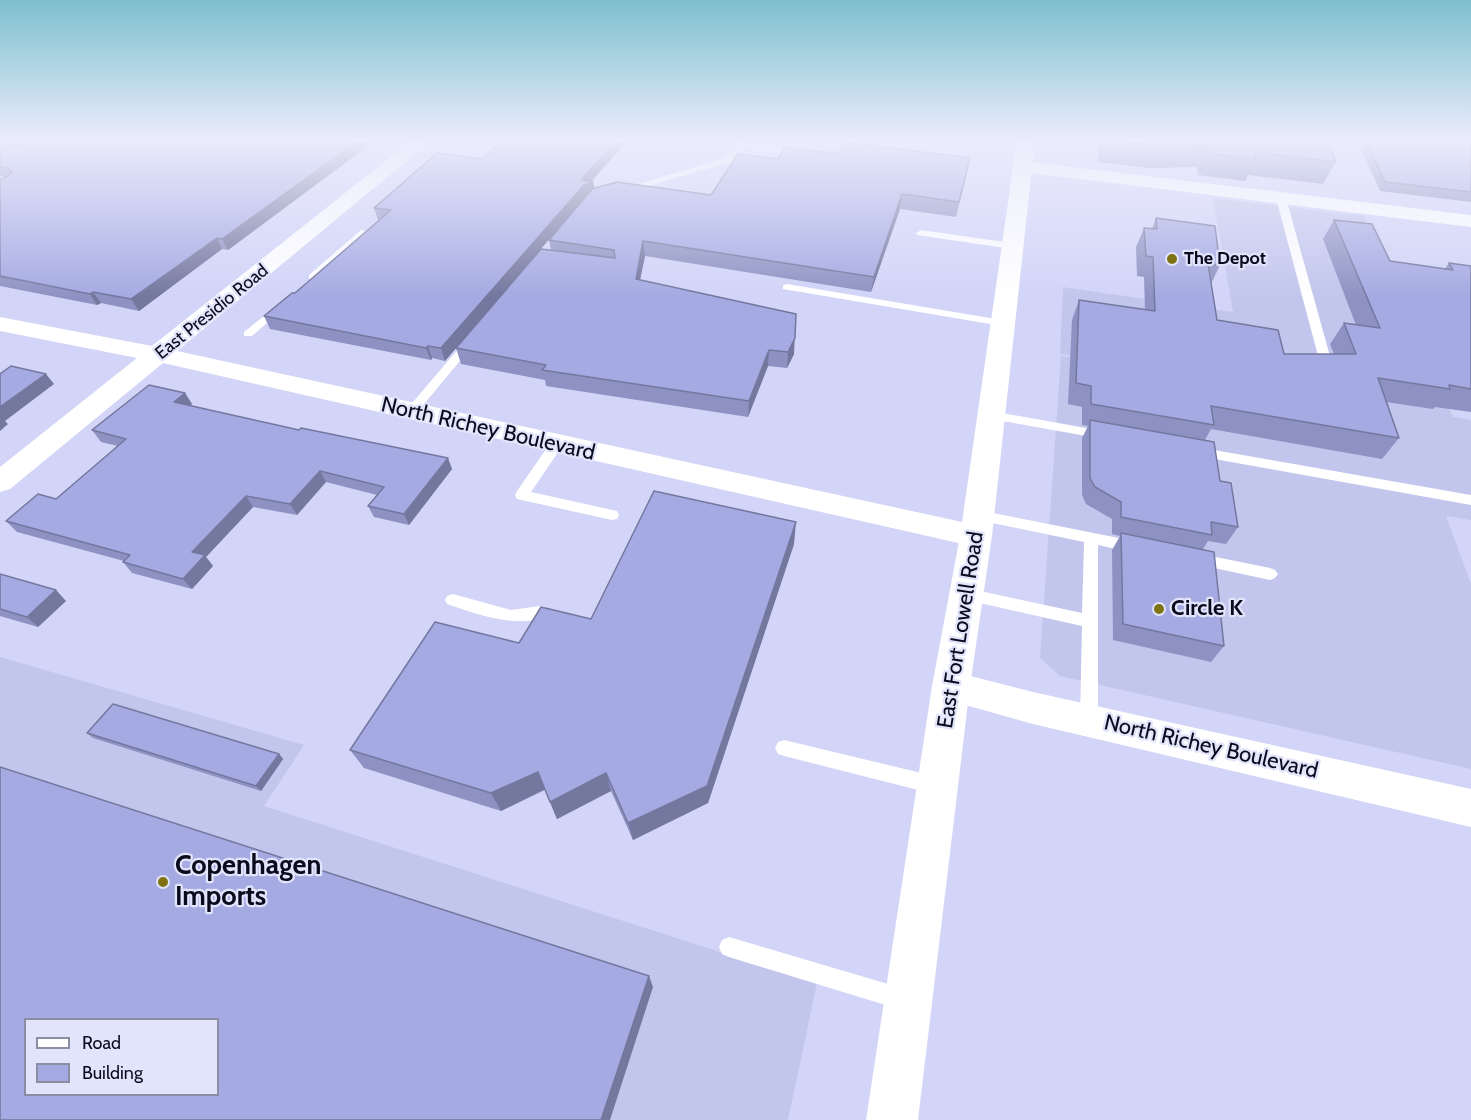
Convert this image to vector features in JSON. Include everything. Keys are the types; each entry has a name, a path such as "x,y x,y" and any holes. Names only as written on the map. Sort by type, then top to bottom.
{"main road":[{"name":"East Fort Lowell Road","path":"892,1120 951,686 977,526 1019,192"}],"street":[{"name":"East Presidio Road","path":"0,482 359,192"},
{"path":"1248,192 1471,221"},
{"name":"North Richey Boulevard","path":"0,324 159,355 555,445 977,526"},
{"name":"North Richey Boulevard","path":"951,686 1033,708 1471,808"}],"lane":[{"path":"610,195 619,192"},
{"path":"1281,198 1327,367"},
{"path":"301,288 365,232"},
{"path":"921,233 1012,246"},
{"path":"787,287 1002,323"},
{"path":"248,334 284,303"},
{"path":"411,412 480,331"},
{"path":"991,415 1116,437"},
{"path":"555,445 522,495 612,515"},
{"path":"1184,449 1471,500"},
{"path":"977,526 1091,538 1147,550"},
{"path":"1089,719 1091,538"},
{"path":"1181,556 1270,574"},
{"path":"966,594 1090,621"},
{"path":"453,600 512,616 540,612"},
{"path":"784,748 938,786"},
{"path":"729,948 908,1001"}],"shaded area":[{"path":"1213,198 1364,216 1453,417 1471,420 1471,520 1446,516 1471,584 1471,769 1060,676 1040,658 1061,356 1345,400 1060,354 1063,287 1233,312"},
{"name":"Copenhagen Imports","path":"0,657 304,745 264,806 817,983 788,1120 0,1120"}],"building":[{"path":"0,192 287,192 222,239 217,238 131,299 93,292 90,294 0,276"},
{"path":"392,192 578,192 441,348 428,346 426,348 264,316 295,293 391,210 374,208"},
{"path":"589,192 691,192 711,195 713,192 961,192 959,202 902,194 874,277 643,241 636,279 796,314 795,338 788,352 769,350 749,401 542,370 546,365 456,348 541,249 615,258 614,250 549,240"},
{"path":"1156,218 1215,226 1220,265 1208,264 1217,320 1278,330 1284,354 1356,354 1344,323 1380,328 1334,220 1372,224 1390,261 1453,270 1449,263 1471,266 1471,389 1449,385 1450,389 1378,378 1399,438 1211,406 1214,425 1091,404 1091,386 1076,383 1079,300 1155,311 1153,257 1146,256 1144,228 1157,229"},
{"path":"11,366 46,374 0,407 0,374"},
{"path":"149,385 185,393 174,402 299,430 301,428 448,458 404,514 368,506 384,487 320,471 290,504 246,496 192,552 205,555 183,579 123,562 130,555 6,521 38,494 56,499 126,439 92,430"},
{"path":"1090,420 1214,442 1220,481 1231,483 1238,527 1211,522 1212,535 1121,517 1121,502 1095,487 1090,478"},
{"path":"654,491 796,522 707,786 628,823 606,773 550,802 538,772 491,793 350,750 435,622 519,643 541,607 591,619"},
{"path":"1121,533 1214,552 1224,646 1123,624"},
{"path":"0,574 56,590 27,617 0,609"},
{"path":"113,704 279,754 256,786 87,733"},
{"name":"Copenhagen Imports","path":"0,767 649,976 601,1120 0,1120"}],"place":[{"name":"The Depot","path":"1172,259"},
{"name":"Circle K","path":"1159,609"},
{"name":"Copenhagen Imports","path":"163,882"}]}
